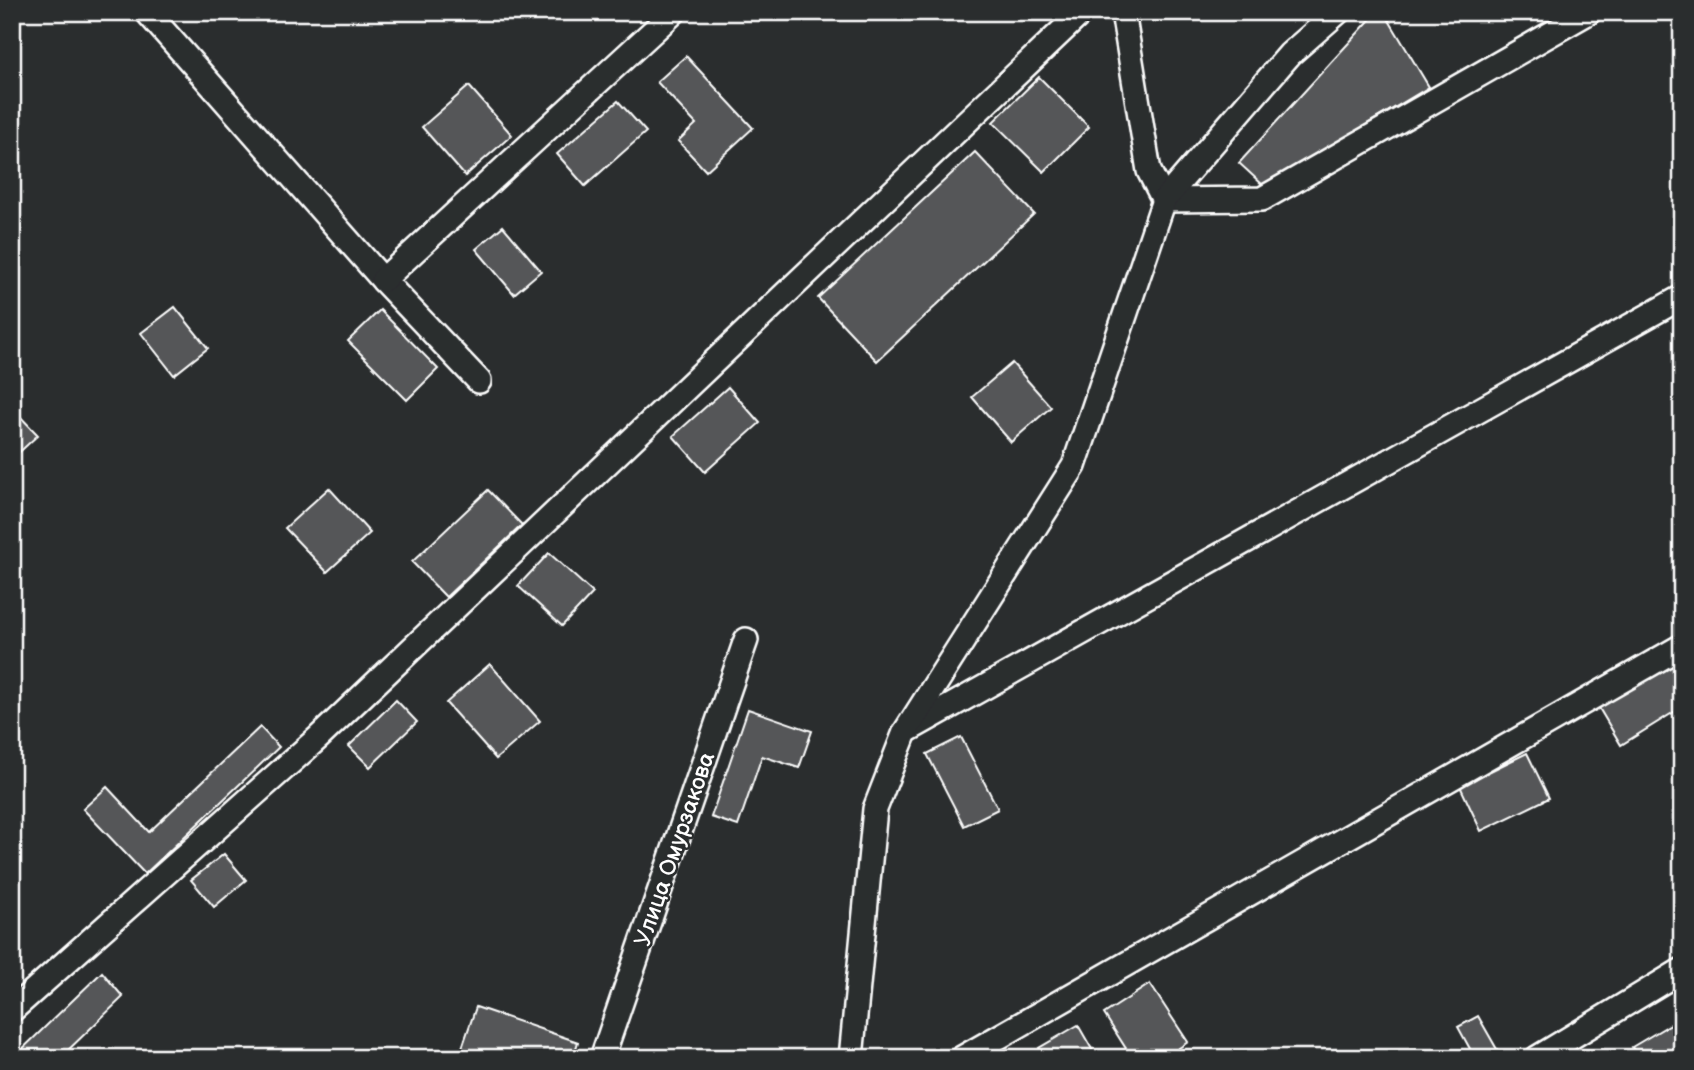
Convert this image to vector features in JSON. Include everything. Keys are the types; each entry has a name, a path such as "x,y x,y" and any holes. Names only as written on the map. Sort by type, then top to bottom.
{"street":[{"path":"147,12 383,279 479,381"},
{"path":"383,279 674,12"},
{"path":"12,1010 317,738 1082,12"},
{"path":"1123,12 1149,171 1164,200"},
{"path":"852,1058 875,809 905,732 1074,466 1164,200 1290,54 1338,12"},
{"path":"1164,200 1262,199 1589,12"},
{"path":"905,732 1682,297"},
{"name":"Улица Омурзакова","path":"602,1058 747,640"},
{"path":"962,1058 1682,646"},
{"path":"1537,1058 1682,970"}],"building":[{"path":"1377,12 1384,12 1429,87 1264,186 1239,163"},
{"path":"686,56 753,128 706,171 678,141 696,124 657,82"},
{"path":"1039,77 1089,127 1044,172 993,122"},
{"path":"469,86 512,135 465,176 422,127"},
{"path":"618,101 646,132 585,186 557,154"},
{"path":"975,152 1034,214 877,361 818,298"},
{"path":"503,226 541,271 514,294 476,249"},
{"path":"175,307 208,348 174,375 141,333"},
{"path":"380,310 438,369 407,400 348,341"},
{"path":"1012,363 1051,407 1011,442 972,397"},
{"path":"728,387 760,423 705,472 673,436"},
{"path":"12,408 38,435 12,459"},
{"path":"329,488 370,533 327,572 285,528"},
{"path":"488,490 522,525 446,597 412,562"},
{"path":"549,553 593,593 562,626 518,586"},
{"path":"1680,658 1682,707 1621,745 1599,708"},
{"path":"490,664 540,721 496,759 446,703"},
{"path":"396,700 417,722 370,767 349,746"},
{"path":"748,709 812,731 799,768 762,756 738,826 711,817"},
{"path":"260,727 279,747 145,874 83,809 107,787 149,832"},
{"path":"961,737 998,809 964,826 927,754"},
{"path":"1527,753 1549,798 1481,831 1460,786"},
{"path":"224,854 246,880 214,907 191,880"},
{"path":"102,972 123,997 60,1058 13,1058"},
{"path":"1150,984 1188,1042 1164,1058 1132,1058 1104,1014"},
{"path":"476,1007 578,1042 573,1058 490,1058 462,1048"},
{"path":"1478,1016 1502,1058 1475,1058 1458,1027"},
{"path":"1676,1021 1682,1032 1682,1058 1638,1058 1632,1047"},
{"path":"1078,1025 1097,1058 1044,1058 1039,1048"}]}
